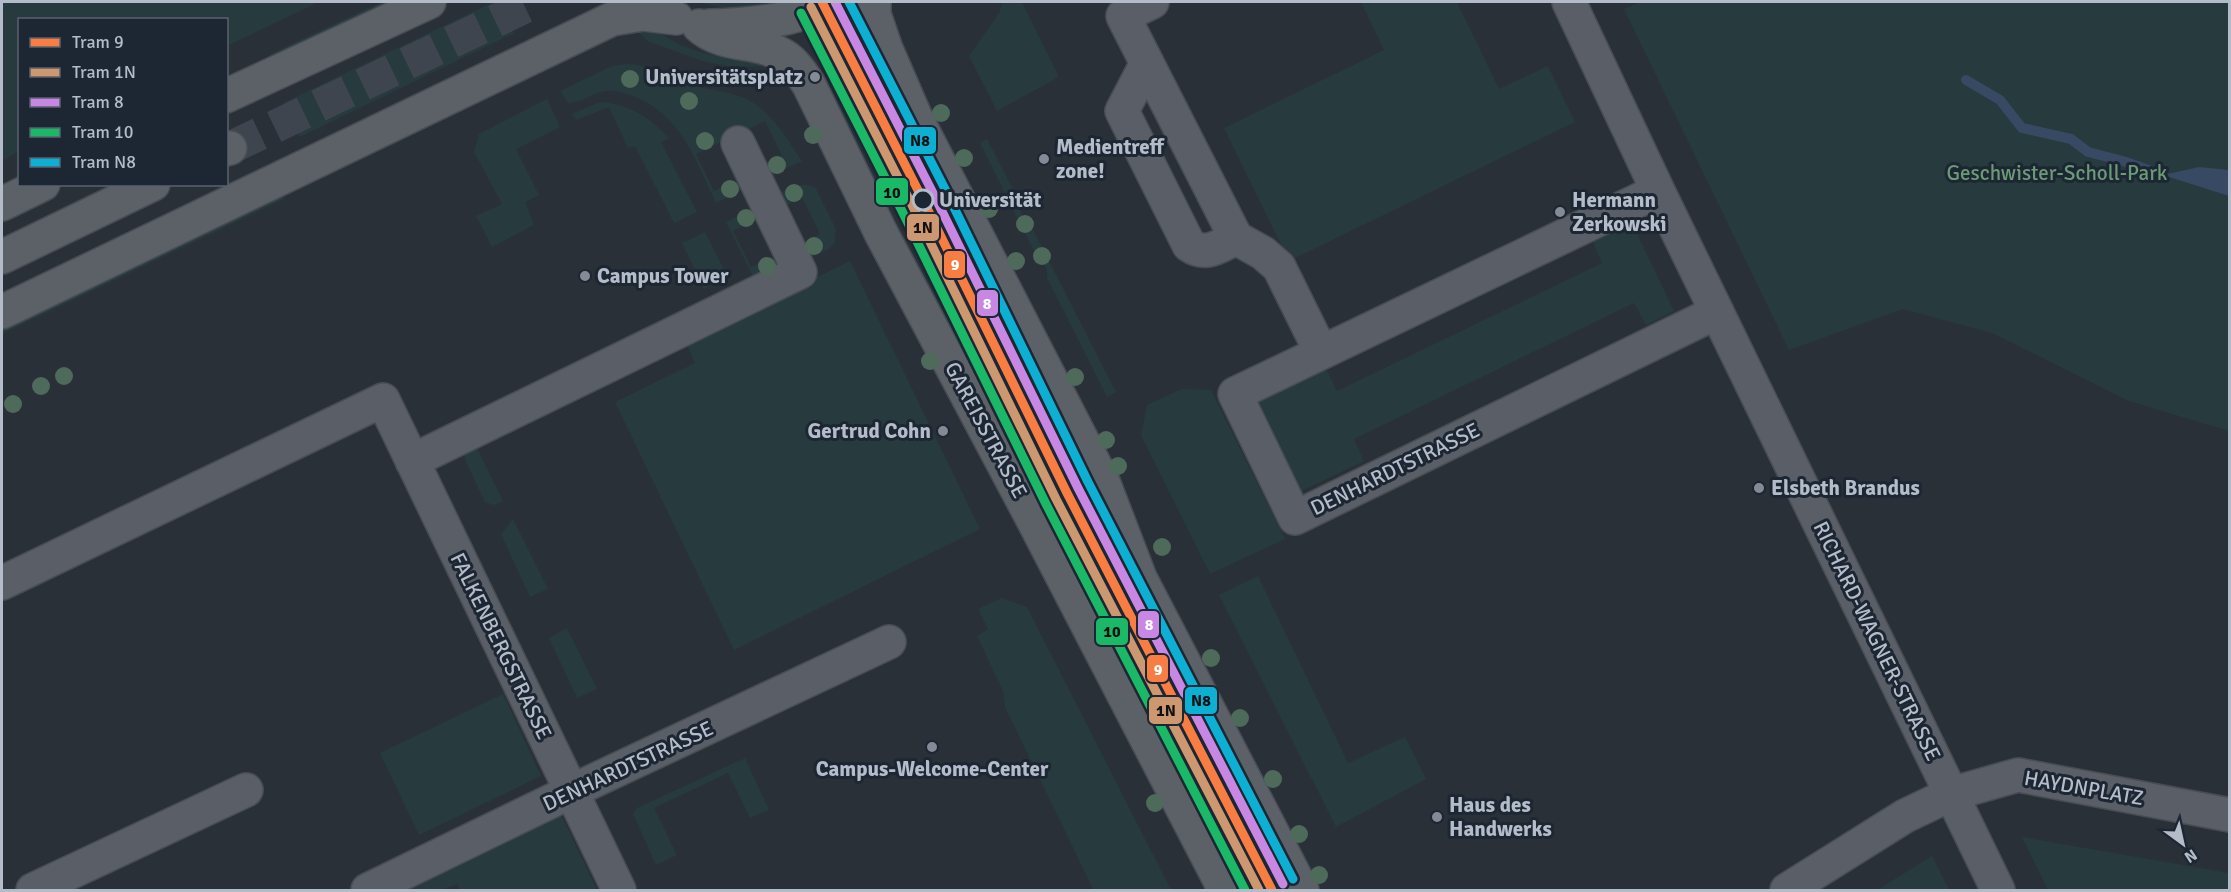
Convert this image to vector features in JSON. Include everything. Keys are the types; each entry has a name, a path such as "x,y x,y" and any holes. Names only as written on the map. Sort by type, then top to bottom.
{"main road":[{"path":"228,95 429,2"},
{"path":"647,2 687,22"},
{"path":"2,312 612,19 643,15 687,22 734,25 787,18 832,2"},
{"path":"874,2 874,14 886,49 910,106 1102,479 1140,578 1302,891"},
{"name":"GAREISSTRASSE","path":"687,22 718,39 764,48 785,56 809,85 881,233 1025,504 1225,891"},
{"path":"2,204 39,186"},
{"path":"2,257 149,186"}],"street":[{"path":"1152,2 1123,16 1236,238 1263,253 1279,267 1321,352"},
{"name":"RICHARD-WAGNER-STRASSE","path":"1569,2 1658,191 1998,891"},
{"path":"1147,63 1122,111 1189,245 1197,251 1209,251 1236,238"},
{"path":"412,461 800,273 738,143"},
{"name":"DENHARDTSTRASSE","path":"1658,191 1234,394 1295,518 1717,312"},
{"name":"FALKENBERGSTRASSE","path":"2,583 383,400 620,891"},
{"name":"DENHARDTSTRASSE","path":"369,891 572,791 889,642"},
{"name":"HAYDNPLATZ","path":"1787,891 1905,816 1951,794 2018,775 2229,815"},
{"path":"33,891 246,790"}],"green space":[{"path":"2,2 319,2 228,46 228,18 18,18 18,152 2,161"},
{"path":"381,2 395,2 266,63 270,54"},
{"path":"493,2 498,2 514,33 300,137 283,103"},
{"path":"696,2 796,2 734,10"},
{"path":"1003,2 1022,2 1059,77 997,111 969,56 999,13"},
{"path":"1361,2 1457,2 1499,89 1548,66 1575,122 1289,261 1224,128 1384,50"},
{"name":"Geschwister-Scholl-Park","path":"1641,2 2229,2 2229,431 2129,401 1992,333 1903,309 1789,350 1624,9"},
{"path":"635,28 657,31 678,44 700,52 751,60 773,67 728,66 702,61 647,41"},
{"path":"628,64 642,66 685,83 732,94 750,101 768,114 802,161 768,177 763,166 782,156 765,121 696,154 714,191 735,180 741,191 716,203 684,139 662,113 647,103 618,92 602,92 568,103 560,91 612,66"},
{"path":"547,99 560,127 516,149 539,195 525,202 534,225 492,247 476,216 502,204 474,152 479,134"},
{"path":"607,102 626,107 641,115 669,138 661,142 697,212 674,223 635,146 628,148 609,107 576,120 572,114 597,103"},
{"path":"987,139 1020,203 1019,207 1023,217 1027,218 1116,392 1107,397 1047,278 1046,267 1038,259 980,143"},
{"path":"290,185 284,199 2,334 2,323"},
{"path":"796,185 815,187 836,229 835,243 829,249 809,258 802,243 820,234 802,197 782,208 776,195"},
{"path":"750,210 755,220 733,231 751,267 772,257 778,269 755,280 726,222"},
{"path":"1631,221 1674,311 1646,325 1634,303 1354,439 1364,461 1297,493 1254,403 1326,369 1337,391 1602,263 1592,240"},
{"path":"705,232 728,278 704,289 682,243"},
{"path":"850,261 980,529 734,650 615,402 695,363 685,341"},
{"path":"1182,389 1211,390 1285,539 1210,574 1141,435 1147,405"},
{"path":"474,442 503,501 494,505 485,502 465,460 465,449"},
{"path":"513,519 548,589 530,597 501,534"},
{"path":"1258,576 1348,763 1405,737 1426,779 1336,827 1219,595"},
{"path":"1002,598 1027,607 1171,890 1093,889 1005,707 1003,691 977,636 988,629 978,609"},
{"path":"567,628 597,689 577,698 549,638"},
{"path":"503,694 541,776 419,835 380,753"},
{"path":"745,758 769,810 750,818 728,773 654,808 677,855 656,865 633,814 637,808"},
{"path":"560,812 597,890 460,890 457,884 443,890 399,890"},
{"path":"2022,837 2229,873 2229,890 2048,890"},
{"path":"1932,856 1949,890 1877,890"}],"water":[{"path":"2199,167 2229,170 2229,196 2163,175"}],"waterway":[{"path":"1966,80 2000,100 2022,128 2071,139 2088,152 2163,175"}],"tunnel":[{"path":"230,148 535,2"}],"tram line":[{"name":"9","path":"822,2 923,200 1067,493 1272,890"},
{"name":"8","path":"835,2 934,195 1078,488 1283,884"},
{"name":"N8","path":"849,2 945,189 1088,482 1293,879"},
{"name":"1N","path":"811,7 912,205 1056,499 1259,890"},
{"name":"10","path":"801,13 902,211 1046,504 1245,890"}],"place":[{"name":"Universitätsplatz","path":"815,77"},
{"name":"Medientreff zone!","path":"1044,159"},
{"name":"Universität","path":"923,200"},
{"name":"Hermann Zerkowski","path":"1560,212"},
{"name":"Campus Tower","path":"585,276"},
{"name":"Gertrud Cohn","path":"943,431"},
{"name":"Elsbeth Brandus","path":"1759,488"},
{"name":"Campus-Welcome-Center","path":"932,747"},
{"name":"Haus des Handwerks","path":"1437,817"}]}
